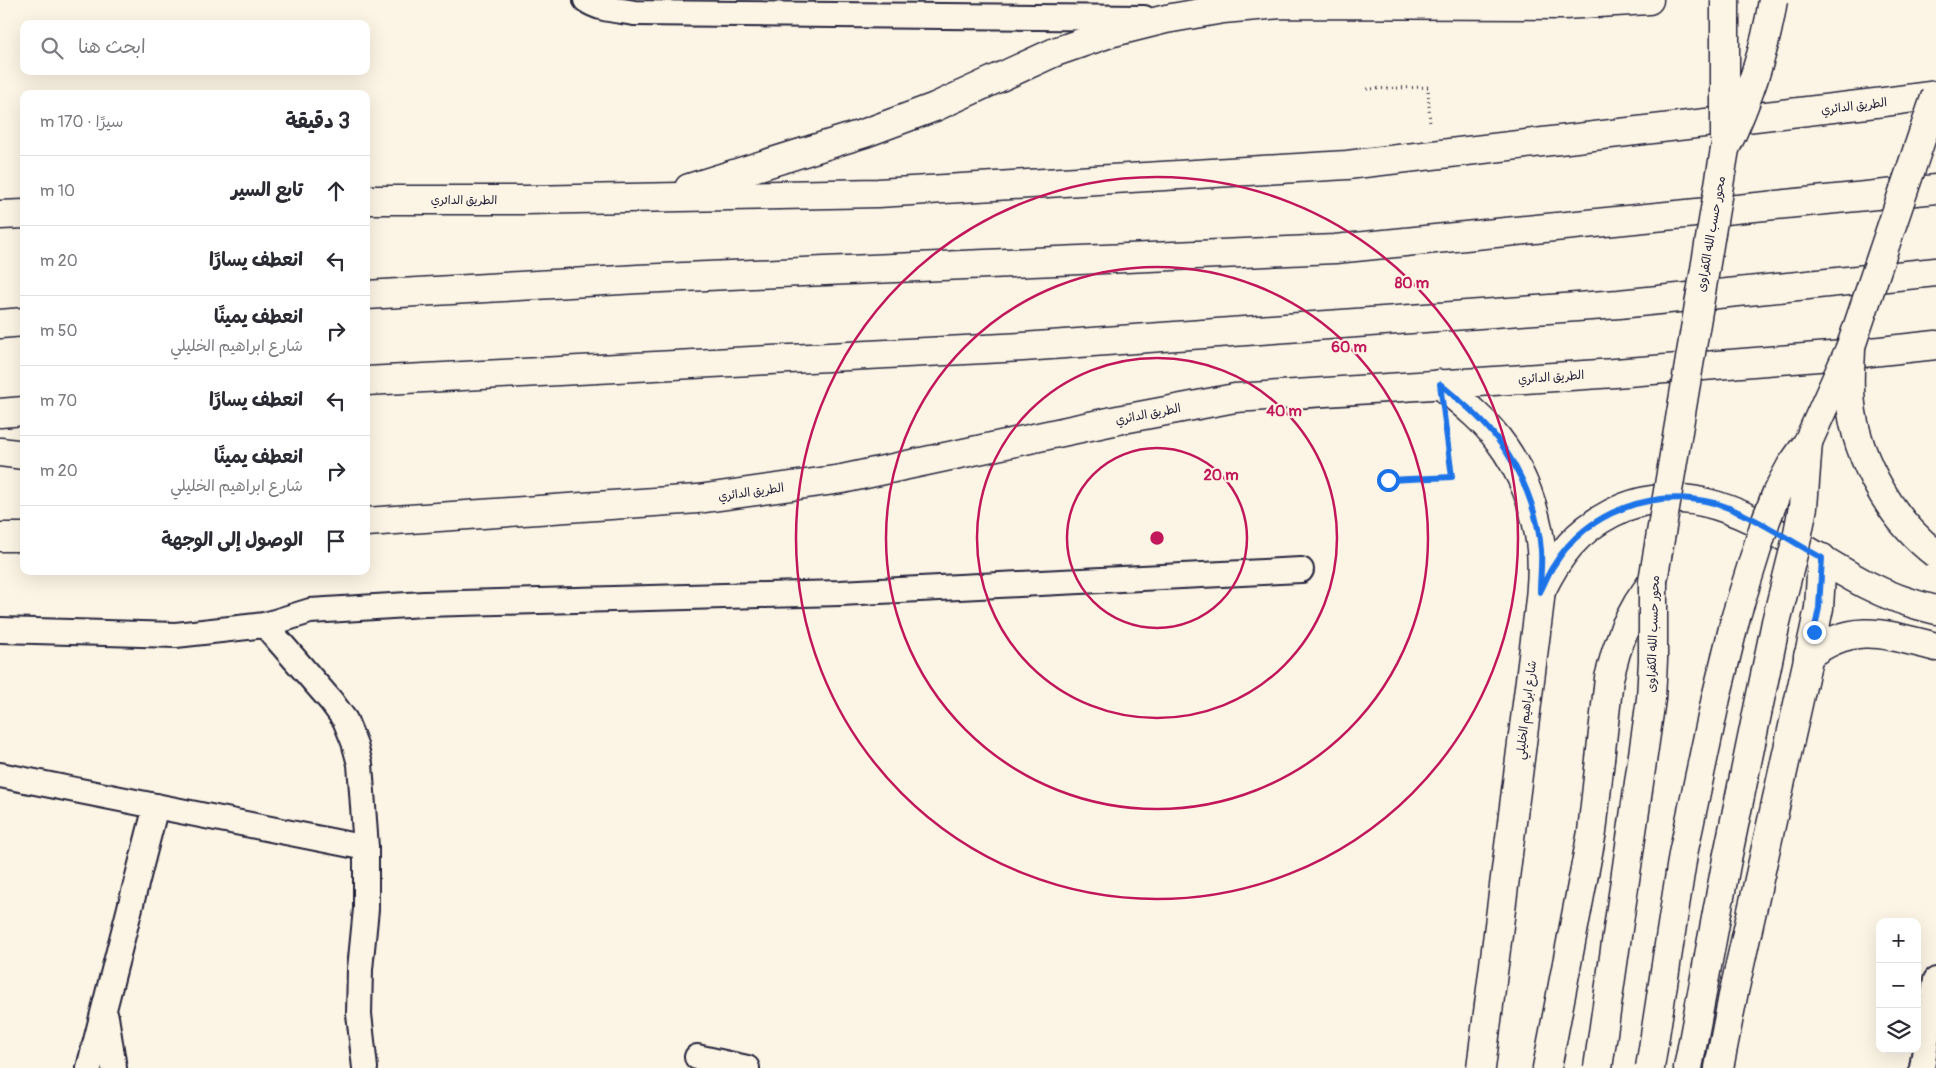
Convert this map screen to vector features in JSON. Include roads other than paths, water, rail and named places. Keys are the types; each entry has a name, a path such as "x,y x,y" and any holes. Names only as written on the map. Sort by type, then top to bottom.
{"main road":[{"path":"656,198 865,133 935,106 1055,52 1110,33 1166,19 1223,8 1281,4 1649,0"},
{"path":"1725,0 1725,149"},
{"name":"محور حسب الله الكفراوى","path":"1598,1068 1651,699 1653,581 1725,149 1753,85 1763,52 1773,0"},
{"path":"1650,1068 1683,854 1718,689 1736,616 1766,520 1777,492 1791,466 1808,442 1851,346 1936,95"},
{"name":"الطريق الدائري","path":"370,200 656,198 878,193 1348,165 1936,95"},
{"path":"370,295 638,279 1335,249 1936,188"},
{"path":"0,215 20,214"},
{"path":"370,381 1023,347 1619,304 1936,272"},
{"path":"0,324 20,322"},
{"name":"الطريق الدائري","path":"370,522 698,499 842,479 1118,420 1236,398 1615,373 1843,355 1936,345"},
{"path":"1851,346 1850,390 1857,433 1871,474 1894,512 1923,544 1936,554"},
{"name":"شارع ابراهيم الخليلي","path":"1440,384 1471,411 1498,439 1519,473 1534,510 1541,549 1540,592 1481,1068"},
{"path":"0,414 20,412"},
{"path":"1688,1068 1727,859 1776,622 1803,507 1808,442"},
{"path":"0,452 20,454"},
{"path":"1540,592 1554,565 1579,536 1596,521 1624,507 1653,499 1684,498 1714,504 1743,515 1822,558 1843,572 1888,595 1936,610"},
{"path":"0,538 20,536"},
{"path":"1720,1068 1733,996 1819,608 1822,558"},
{"path":"1547,1068 1592,832 1609,678 1625,627 1653,581"},
{"path":"1877,633 1878,613 1888,595"},
{"path":"1808,656 1822,645 1839,637 1858,633 1877,633 1936,647"}],"street":[{"path":"586,0 603,8 634,13 1166,19"},
{"path":"0,630 176,635 265,625 310,611 424,604 840,593 1301,570"},
{"path":"265,625 331,700 345,720 360,764 366,848 366,909 360,969 359,1014 366,1068"},
{"path":"0,775 366,848"},
{"path":"88,1068 105,1010 156,806"},
{"path":"1928,1063 1936,980"},
{"path":"105,1010 114,1068"},
{"path":"697,1057 747,1068"}]}
